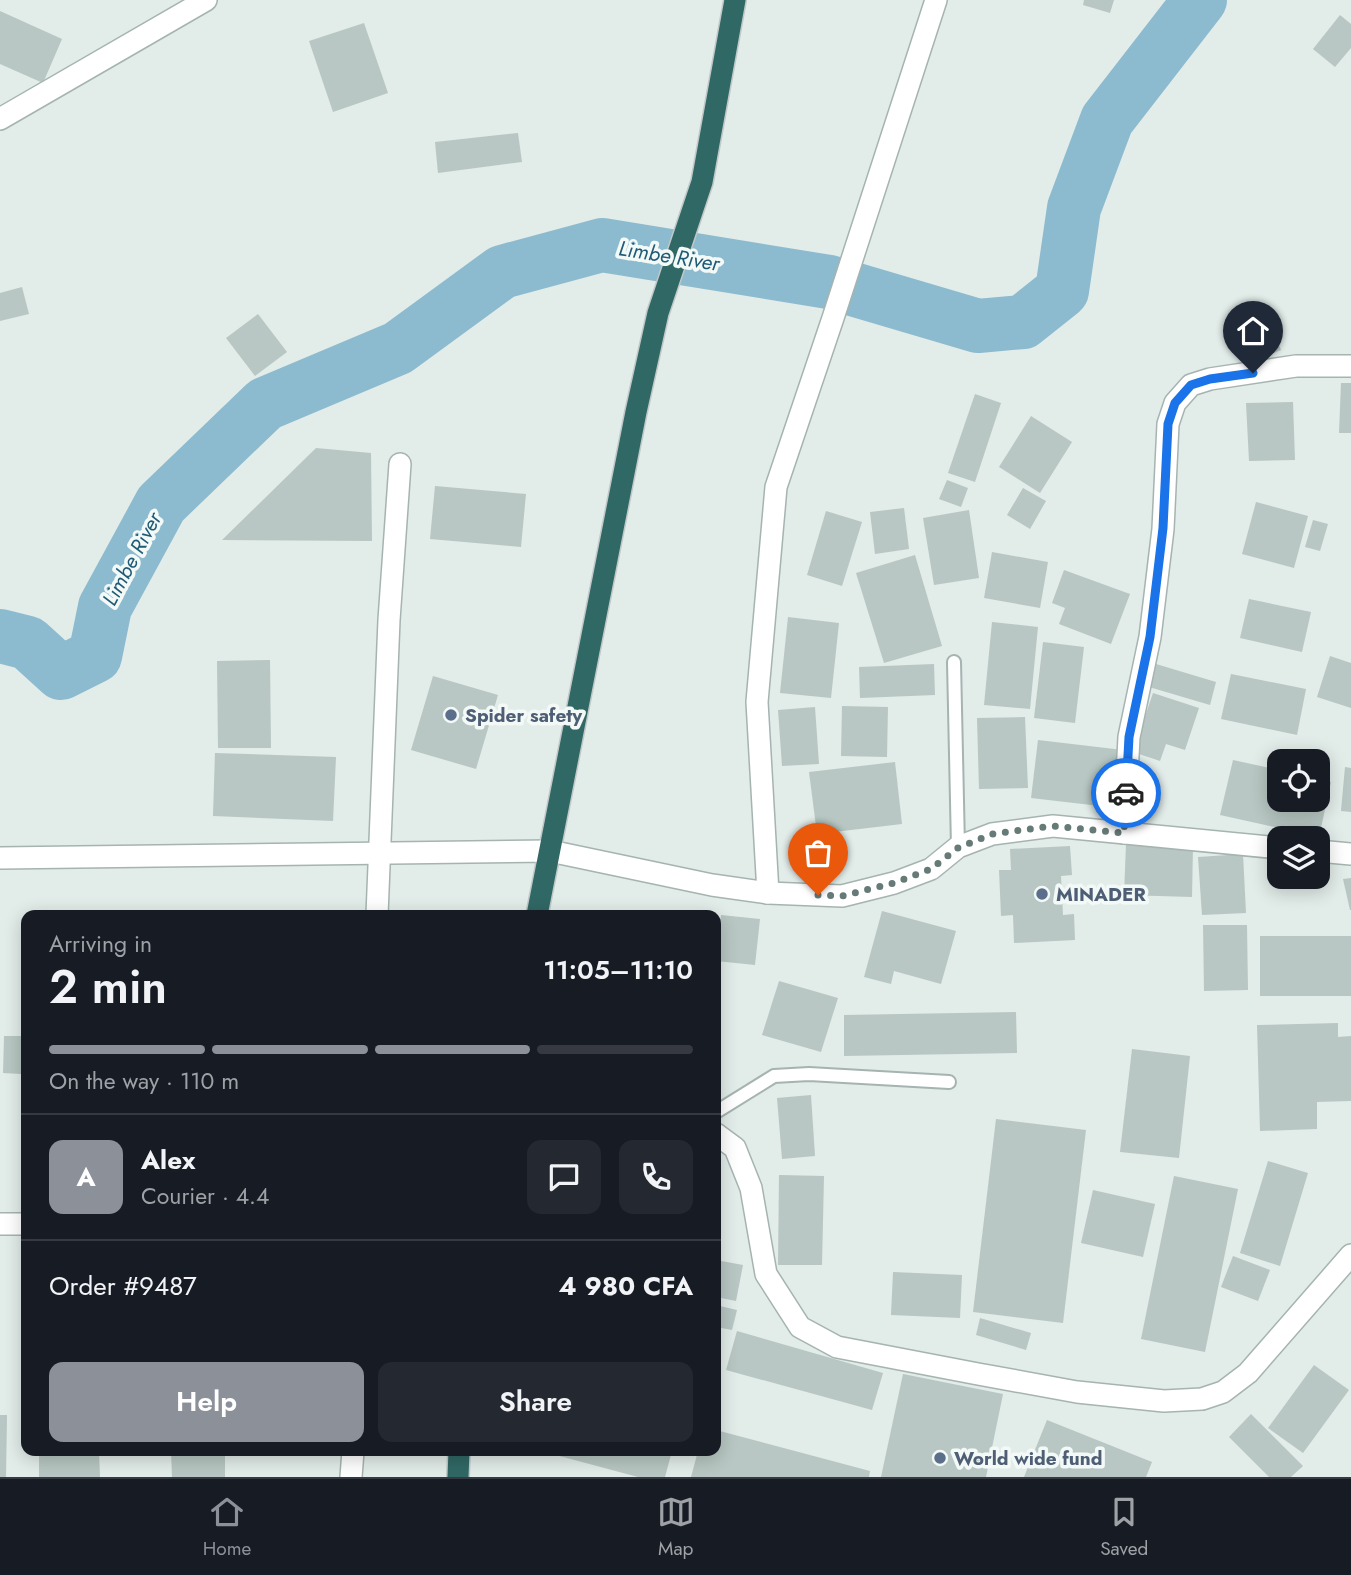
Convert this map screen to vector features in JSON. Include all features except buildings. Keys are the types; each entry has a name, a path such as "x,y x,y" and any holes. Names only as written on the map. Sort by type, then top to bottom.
{"highway":[{"path":"538,910 636,412 658,313 702,182 735,0"},
{"path":"458,1477 459,1456"}],"street":[{"path":"0,119 206,0"},
{"path":"768,893 757,702 776,487 936,0"},
{"path":"1124,833 1129,737 1150,637 1163,528 1168,424 1175,403 1191,385 1210,379 1296,366 1351,366"},
{"path":"377,910 389,620 400,464"},
{"path":"0,858 550,851 712,885 768,893 842,896 894,883 931,869 958,848 992,834 1053,826 1267,847"},
{"path":"1330,852 1351,855"},
{"path":"721,1138 734,1148 751,1188 766,1274 800,1327 837,1347 965,1372 1077,1392 1164,1401 1202,1399 1223,1392 1248,1373 1351,1255"},
{"path":"0,1224 21,1224"},
{"path":"351,1477 353,1456"}],"lane":[{"path":"954,662 958,848"},
{"path":"721,1109 774,1076 809,1074 948,1082"}],"waterway":[{"name":"Limbe River","path":"0,636 28,643 61,673 95,656 105,607 161,504 265,404 398,348 502,272 602,245 829,282 978,326 1023,322 1062,291 1074,208 1107,120 1200,0"}],"way so far":[{"path":"818,895 842,896 894,883 931,869 958,848 992,834 1053,826 1124,833 1126,793"}],"place":[{"name":"Spider safety","path":"451,715"},
{"name":"MINADER","path":"1042,894"},
{"name":"World wide fund","path":"940,1458"}],"route":[{"path":"1126,793 1129,737 1150,637 1163,528 1168,424 1175,403 1191,385 1210,379 1253,373"}]}
